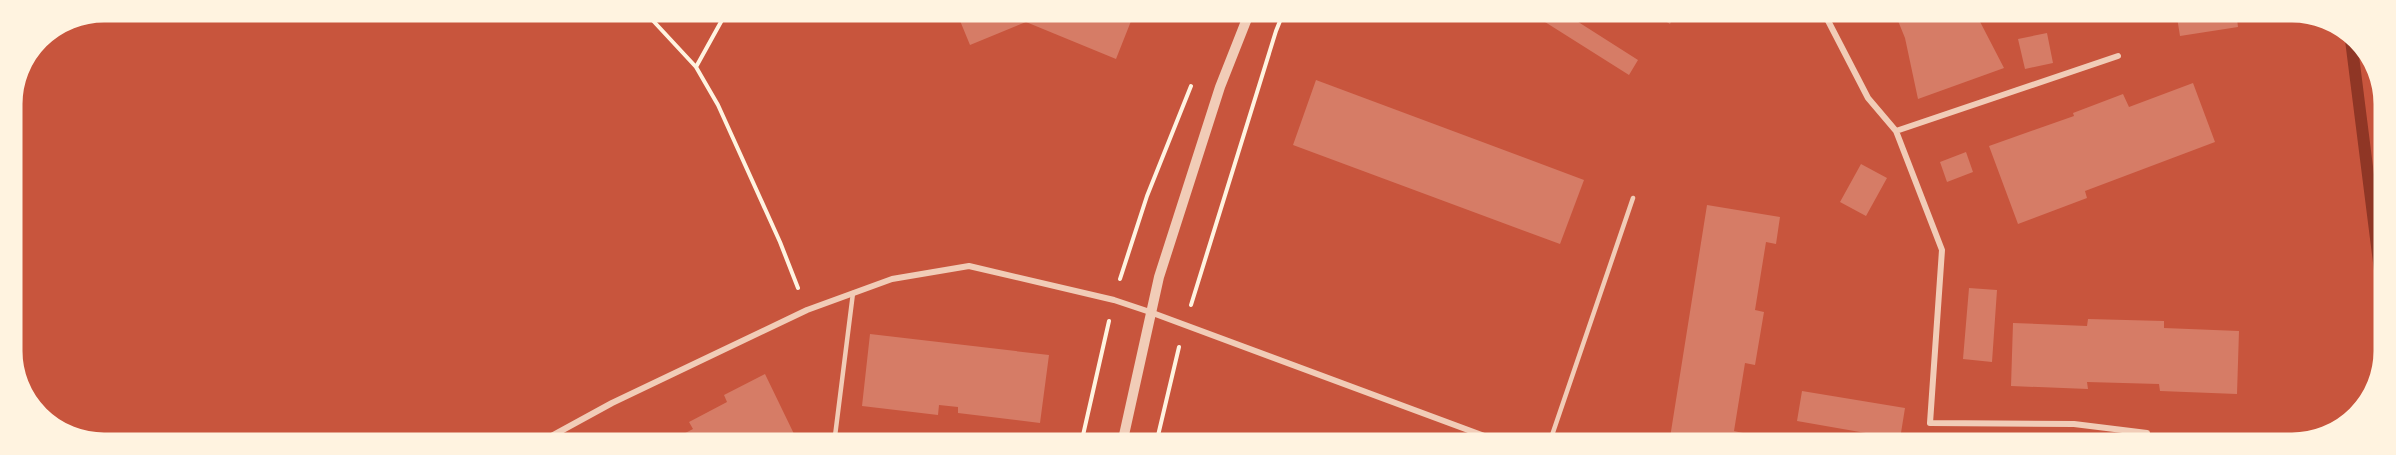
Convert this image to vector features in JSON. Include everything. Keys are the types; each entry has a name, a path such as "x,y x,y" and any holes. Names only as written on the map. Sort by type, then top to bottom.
{"street":[{"path":"1124,434 1159,277 1216,98 1246,21"},
{"path":"1828,21 1868,98 1896,131 1942,250 1930,423 2074,424 2147,433"},
{"path":"1896,131 2118,56"},
{"path":"555,434 612,403 807,310 892,279 969,266 1113,300 1150,312 1479,434"}],"lane":[{"path":"1552,434 1633,198"},
{"path":"835,434 853,293"}],"path":[{"path":"653,21 696,67 718,105 780,242 807,310"},
{"path":"696,67 722,21"},
{"path":"1158,434 1185,324 1280,21"},
{"path":"1083,434 1113,300 1147,196 1195,75"}],"building":[{"path":"960,21 1131,21 1116,59 1026,22 970,45"},
{"path":"1577,21 1638,60 1629,75 1545,22"},
{"path":"1898,21 1980,21 2004,68 1918,99 1905,38"},
{"path":"2178,21 2237,21 2238,27 2180,36"},
{"path":"2047,33 2053,63 2025,69 2018,39"},
{"path":"1316,80 1584,180 1560,244 1293,145"},
{"path":"2193,83 2215,142 2085,191 2087,198 2018,224 1989,146 2074,116 2073,113 2123,94 2129,107"},
{"path":"1966,152 1973,172 1947,182 1940,162"},
{"path":"1861,164 1887,178 1866,216 1840,202"},
{"path":"1707,205 1780,217 1776,244 1766,242 1755,310 1764,312 1755,365 1745,363 1734,431 1743,434 1671,434"},
{"path":"1969,288 1997,290 1992,362 1963,359"},
{"path":"2088,319 2164,321 2164,328 2239,331 2237,394 2160,391 2159,384 2087,382 2088,389 2011,386 2013,323 2087,326"},
{"path":"870,334 1049,355 1040,423 958,413 958,407 939,405 938,415 862,406"},
{"path":"765,374 794,434 683,434 693,429 689,422 727,402 724,395"},
{"path":"1802,391 1905,408 1901,434 1871,434 1797,421"}],"waterway":[{"path":"2352,46 2375,231"}]}
